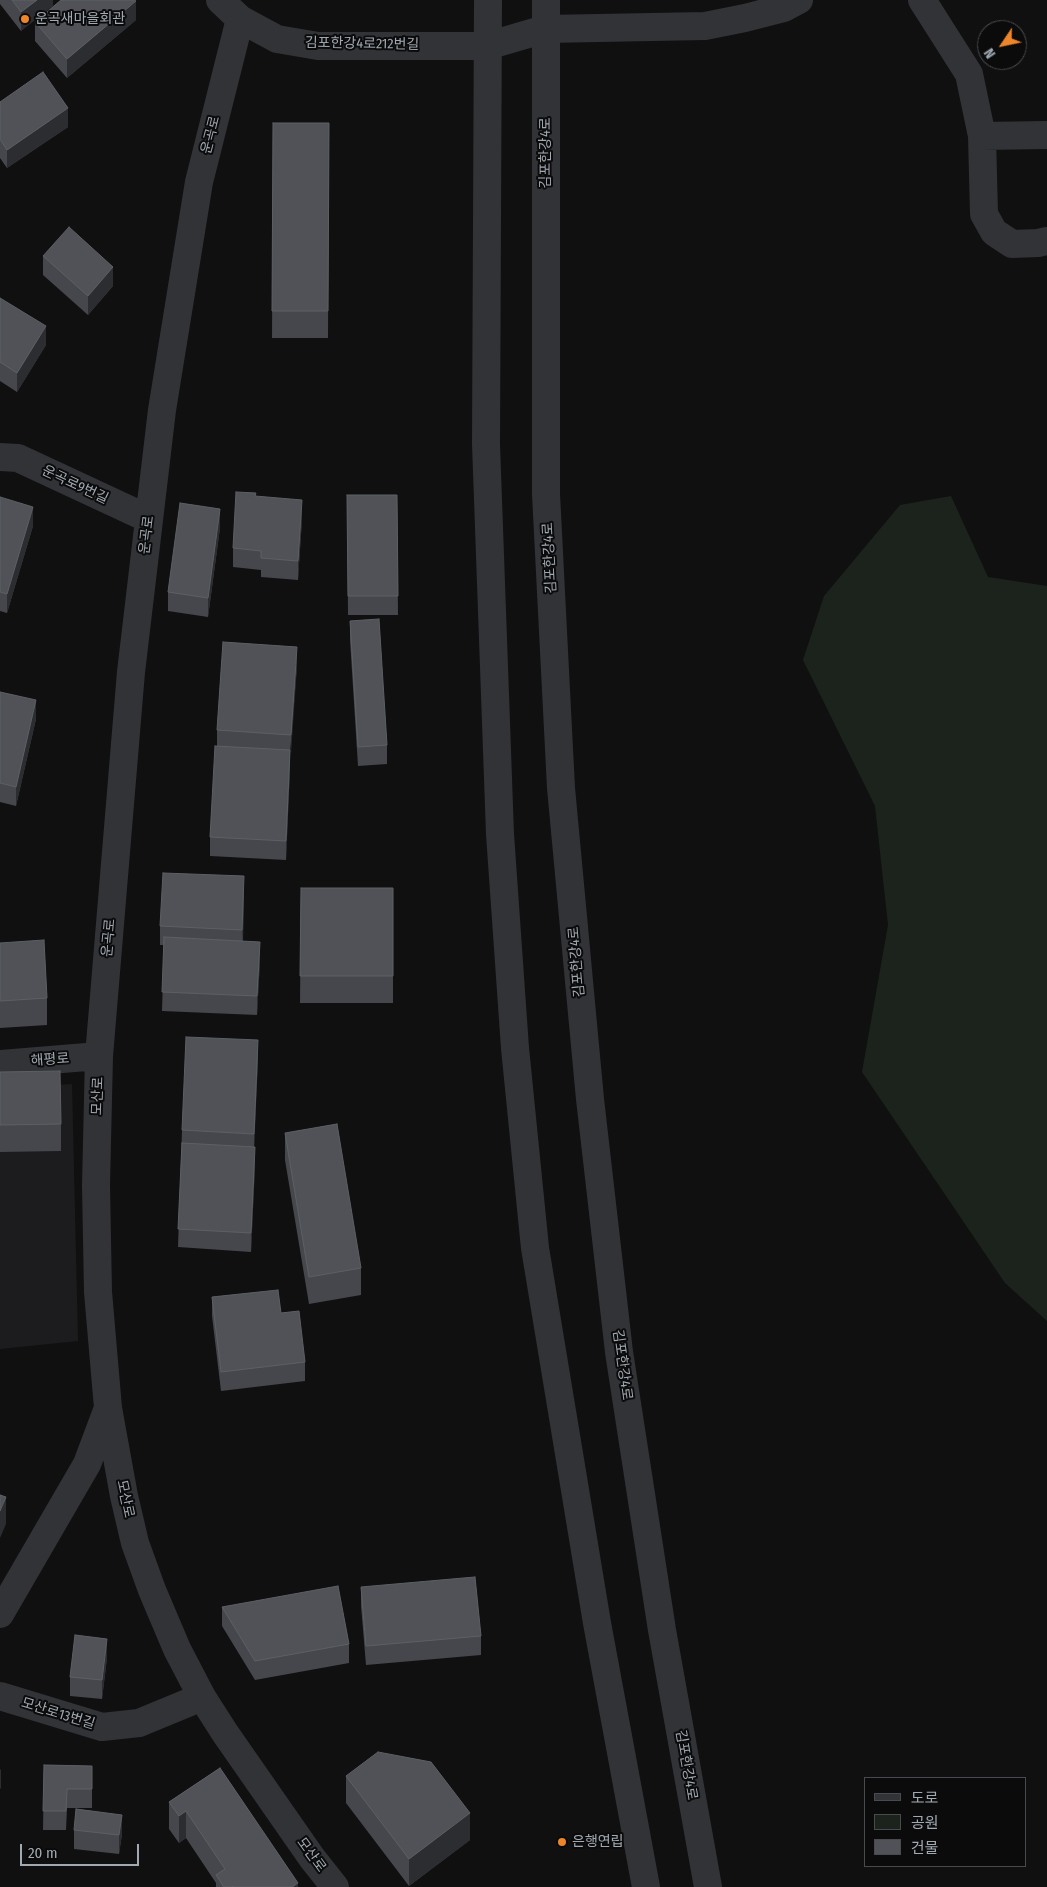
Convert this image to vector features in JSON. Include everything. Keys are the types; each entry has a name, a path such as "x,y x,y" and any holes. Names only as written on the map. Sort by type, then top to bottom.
{"street":[{"name":"김포한강4로212번길","path":"220,0 240,19 277,39 318,46 487,46"},
{"path":"488,0 486,444 500,834 516,1048 535,1248 597,1623 646,1887"},
{"name":"김포한강4로","path":"546,0 546,494 561,788 590,1099 619,1352 662,1630 708,1887"},
{"path":"487,46 545,29 705,26 784,8 799,0"},
{"path":"922,0 969,74 982,136 984,214 994,232 1012,244 1047,241"},
{"name":"운곡로","path":"99,1056 131,672 162,410 199,182 240,19"},
{"path":"982,136 1047,135"},
{"name":"운곡로9번길","path":"0,457 18,458 149,519"},
{"name":"해평로","path":"0,1064 99,1056"},
{"name":"모산로","path":"99,1056 96,1185 98,1292 108,1408 124,1496 135,1543 152,1590 177,1649 202,1697 312,1858 335,1887"},
{"path":"0,1614 87,1464 108,1408"},
{"name":"모산로13번길","path":"0,1696 102,1727 139,1723 202,1697"}],"shaded area":[{"path":"72,1084 78,1341 0,1349 0,1088"}],"green space":[{"path":"951,496 988,577 1047,586 1047,1321 1005,1283 862,1072 888,925 875,806 803,660 824,596 900,505"}],"building":[{"path":"12,0 37,0 21,12"},
{"path":"61,0 136,1 67,59 35,22"},
{"path":"43,72 68,108 7,150 0,139 0,102"},
{"path":"273,123 329,123 328,311 272,311"},
{"path":"69,227 113,267 88,296 43,256"},
{"path":"0,298 46,326 17,373 0,362"},
{"path":"236,492 256,493 255,496 302,500 298,561 261,558 261,551 233,548"},
{"path":"347,495 397,495 398,596 348,596"},
{"path":"0,497 33,507 7,594 0,592"},
{"path":"180,503 220,509 208,598 168,592"},
{"path":"379,619 387,745 358,747 350,621"},
{"path":"223,642 297,647 291,735 217,730"},
{"path":"0,692 36,700 16,787 0,783"},
{"path":"215,746 290,750 286,841 210,837"},
{"path":"163,873 244,876 242,930 160,926"},
{"path":"301,888 393,888 393,976 300,976"},
{"path":"164,937 260,942 257,996 162,992"},
{"path":"44,940 47,998 0,1001 0,943"},
{"path":"186,1037 258,1040 254,1134 182,1130"},
{"path":"60,1071 61,1124 0,1125 0,1072"},
{"path":"337,1124 361,1268 309,1277 285,1133"},
{"path":"182,1143 255,1147 251,1233 178,1229"},
{"path":"278,1290 281,1313 299,1311 305,1362 221,1372 212,1297"},
{"path":"0,1495 6,1497 0,1511"},
{"path":"475,1577 481,1636 366,1646 361,1587"},
{"path":"338,1586 349,1644 255,1661 222,1607"},
{"path":"75,1635 107,1639 102,1680 70,1677"},
{"path":"378,1752 431,1762 470,1813 409,1859 346,1776"},
{"path":"44,1765 92,1766 92,1789 67,1789 66,1811 43,1811"},
{"path":"220,1768 298,1883 292,1887 224,1887 216,1875 225,1869 186,1811 179,1816 169,1802"},
{"path":"76,1809 122,1815 119,1835 74,1830"}],"place":[{"name":"운곡새마을회관","path":"25,19"},
{"name":"은행연립","path":"562,1842"}]}
